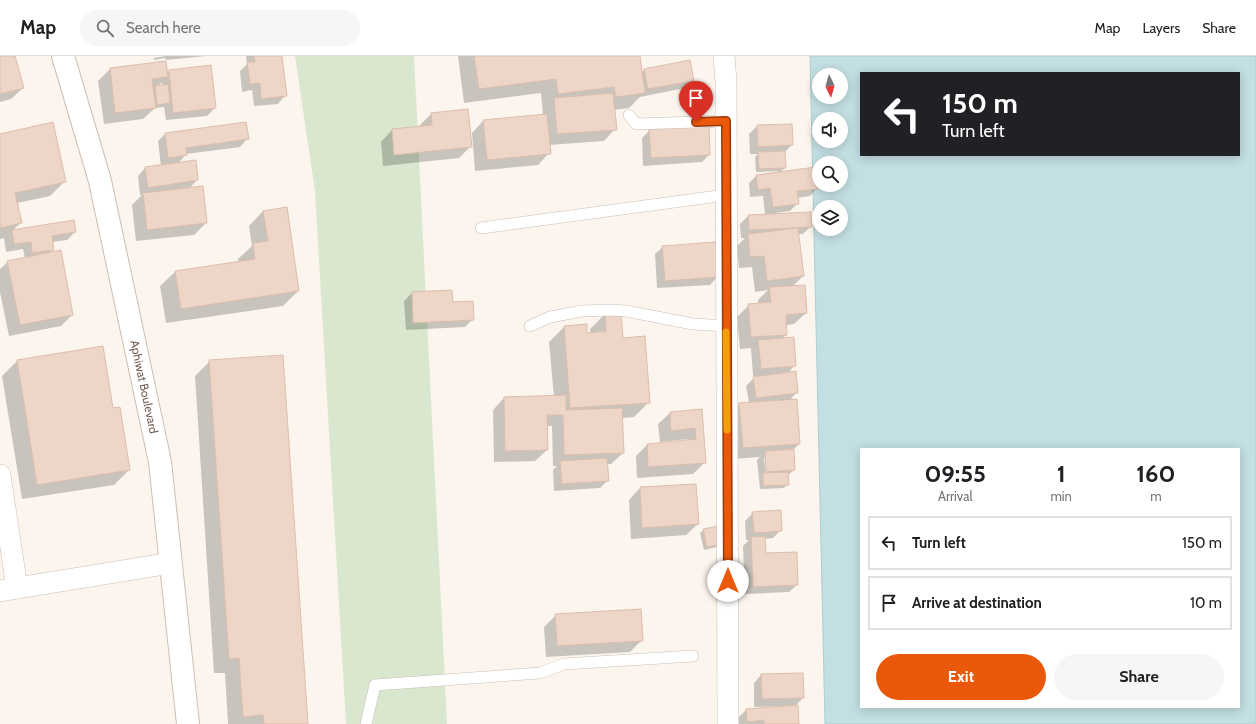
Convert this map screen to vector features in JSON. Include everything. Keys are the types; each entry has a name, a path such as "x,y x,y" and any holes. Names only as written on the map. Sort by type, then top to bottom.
{"street":[{"name":"Aphiwat Boulevard","path":"63,56 100,181 160,462 188,724"},
{"path":"724,56 726,82 728,724"},
{"path":"0,475 8,589 171,563"}],"lane":[{"path":"629,115 636,124 726,121"},
{"path":"481,228 726,195"},
{"path":"530,326 550,317 582,311 610,310 626,311 693,324 726,326"},
{"path":"366,724 375,685 540,673 564,664 693,656"}],"green space":[{"path":"295,56 414,56 447,724 346,724 315,191"}],"water":[{"path":"810,56 1256,56 1256,724 825,724 814,236 848,236 848,200 813,200 813,192 848,192 848,156 812,156 812,148 848,148 848,112 812,112 812,145"}],"building":[{"path":"0,56 15,56 24,88 0,94"},
{"path":"254,56 282,56 287,96 261,99 260,83 250,84 247,62 255,62"},
{"path":"474,56 640,56 645,93 616,97 614,87 558,94 556,79 479,89"},
{"path":"690,60 694,81 648,89 644,69"},
{"path":"166,61 168,77 152,79 156,108 115,113 110,68"},
{"path":"211,65 216,108 173,113 169,70"},
{"path":"168,84 170,103 157,105 155,86"},
{"path":"613,93 617,130 557,134 554,98"},
{"path":"468,109 472,147 394,155 392,129 432,125 431,113"},
{"path":"547,114 551,154 487,160 483,120"},
{"path":"53,122 66,182 15,193 22,223 0,228 0,134"},
{"path":"246,122 249,139 186,148 187,155 168,158 165,133"},
{"path":"792,124 793,145 758,147 757,125"},
{"path":"709,126 710,155 651,158 649,129"},
{"path":"785,151 786,168 759,169 758,152"},
{"path":"196,160 198,180 148,188 145,167"},
{"path":"812,168 812,190 797,191 799,204 773,207 770,188 758,190 756,175"},
{"path":"203,186 207,223 147,230 143,193"},
{"path":"287,207 299,291 181,309 175,271 255,259 253,243 268,241 263,211"},
{"path":"811,212 812,227 749,230 748,215"},
{"path":"74,220 76,232 52,236 54,250 32,253 31,242 14,244 12,230"},
{"path":"798,228 804,276 767,281 764,256 750,257 748,234"},
{"path":"716,242 718,277 665,281 662,246"},
{"path":"61,250 73,315 20,325 7,261"},
{"path":"805,285 807,313 786,315 787,335 751,337 748,304 771,302 769,287"},
{"path":"452,290 453,302 473,301 474,320 413,323 412,292"},
{"path":"621,312 623,338 645,336 650,403 570,408 564,326 587,324 587,333 606,331 605,313"},
{"path":"794,337 796,366 761,369 758,340"},
{"path":"103,346 113,408 120,407 130,470 37,485 17,360"},
{"path":"283,355 308,724 264,724 263,715 243,717 239,658 229,659 209,360"},
{"path":"796,371 798,393 756,398 753,377"},
{"path":"566,395 566,410 622,408 624,453 564,455 563,415 547,415 548,450 505,451 504,397"},
{"path":"797,399 800,444 743,448 739,403"},
{"path":"702,409 706,463 648,467 647,444 696,439 695,428 671,431 670,412"},
{"path":"794,449 795,470 766,472 765,451"},
{"path":"607,458 609,481 562,484 560,461"},
{"path":"788,472 789,485 763,486 763,473"},
{"path":"696,484 699,524 642,528 640,487"},
{"path":"781,510 782,531 754,533 752,512"},
{"path":"719,526 722,544 707,547 703,529"},
{"path":"765,536 766,553 797,552 798,585 753,587 751,537"},
{"path":"641,609 643,641 557,646 555,614"},
{"path":"803,673 804,698 762,699 761,674"},
{"path":"798,705 799,724 764,724 764,720 747,722 746,709"}],"slow traffic":[{"path":"726,332 727,430"}],"route":[{"path":"696,122 726,121 728,581"}]}
